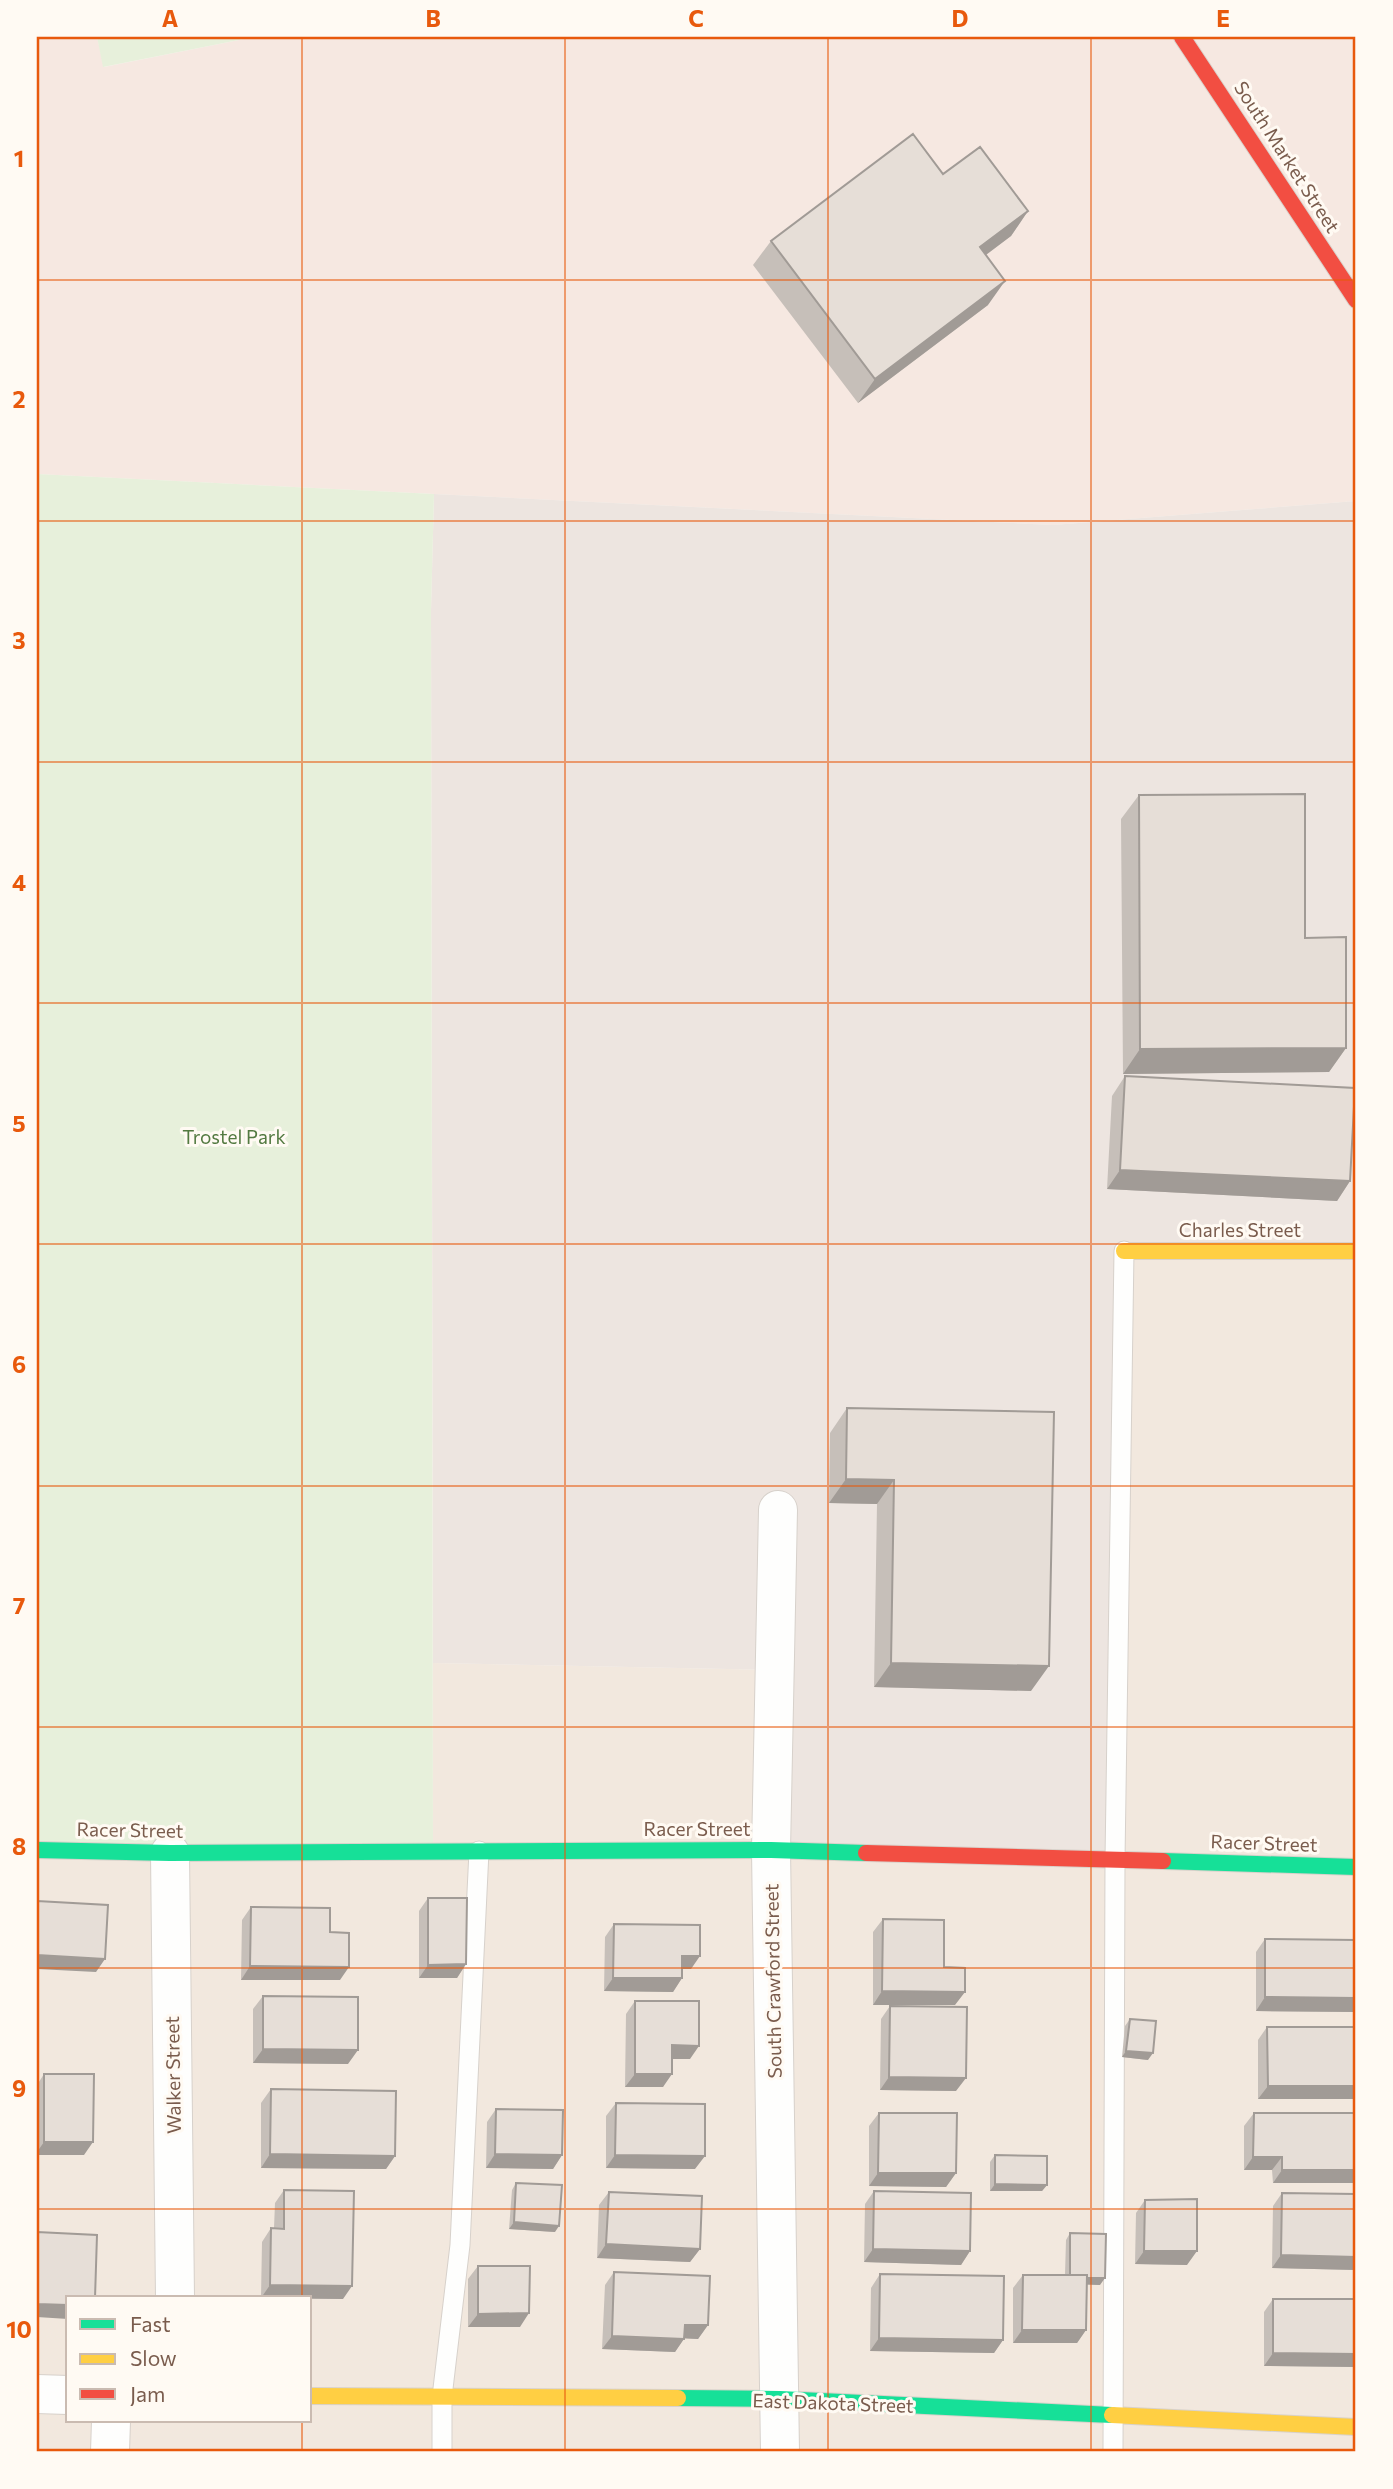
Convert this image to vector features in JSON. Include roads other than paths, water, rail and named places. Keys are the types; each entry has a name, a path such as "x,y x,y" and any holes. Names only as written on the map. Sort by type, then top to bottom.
{"street":[{"name":"South Market Street","path":"1182,37 1356,300"},
{"name":"Charles Street","path":"1124,1251 1356,1251"},
{"name":"South Crawford Street","path":"778,1510 771,1850 780,2452"},
{"name":"Racer Street","path":"37,1850 170,1853 771,1850 1356,1867"},
{"name":"Walker Street","path":"170,1853 175,2296"},
{"path":"37,2394 66,2395"},
{"name":"East Dakota Street","path":"312,2396 780,2399 1356,2427"},
{"path":"110,2452 111,2422"}],"lane":[{"path":"1113,2452 1115,1860 1124,1251"},
{"path":"442,2452 442,2397 460,2245 479,1851"}],"park label":[{"name":"Trostel Park","path":"234,1137"}]}
